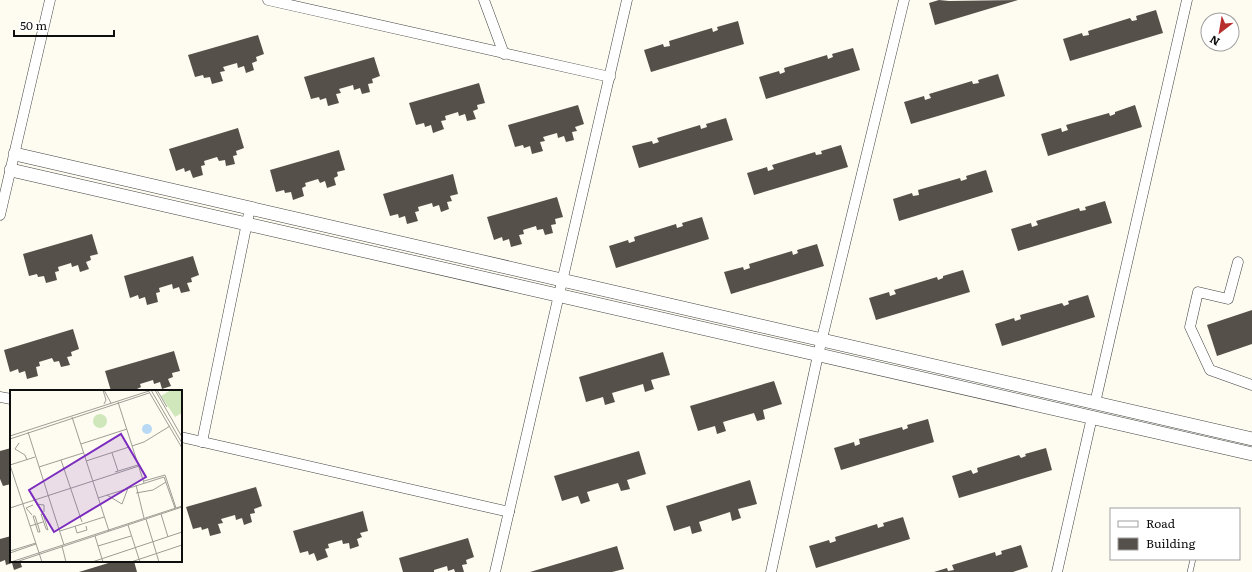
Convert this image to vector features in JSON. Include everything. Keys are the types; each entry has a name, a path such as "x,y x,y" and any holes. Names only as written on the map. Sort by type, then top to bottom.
{"street":[{"path":"0,215 50,0"},
{"path":"268,0 610,77"},
{"path":"484,0 504,54"},
{"path":"495,572 627,0"},
{"path":"771,572 818,355 904,0"},
{"path":"1057,572 1187,0"},
{"path":"15,154 1252,439"},
{"path":"11,170 1252,454"},
{"path":"202,442 248,224 250,208"},
{"path":"1238,262 1228,299 1198,292 1190,327 1210,370 1252,385"},
{"path":"0,397 10,399"},
{"path":"182,438 509,512"}],"lane":[{"path":"1190,572 1193,560"}],"building":[{"path":"939,0 1018,0 935,25 929,3"},
{"path":"1156,10 1163,33 1070,61 1063,39 1082,33 1083,36 1089,35 1088,31 1130,18 1132,21 1137,20 1136,16"},
{"path":"738,21 744,44 651,72 644,50 663,44 664,47 670,46 669,41 712,28 713,32 718,30 717,27"},
{"path":"258,35 264,54 256,57 257,61 252,63 254,70 246,73 244,66 238,68 237,63 223,67 225,71 220,72 223,81 212,84 210,77 204,78 203,75 195,77 188,55"},
{"path":"853,48 860,70 766,99 759,77 779,71 780,74 785,72 784,68 827,55 828,59 833,57 832,54"},
{"path":"374,57 380,76 372,79 373,83 368,84 370,92 362,94 360,88 354,90 353,85 339,89 341,93 336,94 339,103 328,106 326,98 320,100 319,97 311,99 304,77"},
{"path":"998,74 1005,96 911,124 904,102 924,96 925,100 931,98 929,94 972,81 973,84 979,83 978,80"},
{"path":"479,83 485,103 477,105 478,109 473,111 476,119 467,121 465,114 459,116 458,112 445,116 446,120 441,121 444,129 433,133 431,125 425,127 424,123 416,125 409,103"},
{"path":"578,105 584,124 575,127 577,131 572,132 574,140 566,142 564,136 558,138 557,133 543,137 545,141 540,142 543,151 532,154 530,146 524,148 523,145 515,147 508,125"},
{"path":"1135,105 1142,127 1048,156 1041,134 1061,128 1062,132 1068,130 1066,125 1109,113 1110,116 1115,114 1115,112"},
{"path":"726,118 733,140 639,168 632,146 652,141 653,144 659,142 657,138 700,125 701,129 707,127 706,124"},
{"path":"238,128 244,148 236,151 237,155 233,156 235,164 226,166 225,160 219,161 217,157 204,161 205,165 201,166 203,175 193,178 190,170 185,172 184,168 176,171 169,149"},
{"path":"841,145 848,167 754,195 747,173 767,167 768,171 774,169 772,165 815,152 816,155 822,154 821,151"},
{"path":"339,150 345,170 337,172 338,176 334,178 336,185 327,188 325,181 320,183 318,179 305,183 306,186 302,188 304,196 293,200 291,192 285,193 284,190 276,192 270,170"},
{"path":"986,170 993,192 899,221 893,199 912,193 913,196 919,195 918,190 960,178 961,181 967,179 966,176"},
{"path":"453,174 458,194 450,196 452,201 447,202 449,209 441,212 439,205 433,207 432,203 418,207 419,211 415,212 418,221 407,224 405,216 399,218 398,214 390,216 383,194"},
{"path":"557,197 563,217 555,219 556,224 551,225 553,233 545,235 543,229 537,230 536,226 523,230 524,234 519,235 522,244 511,247 509,239 503,241 502,237 494,240 487,217"},
{"path":"1105,201 1112,223 1018,251 1011,229 1031,223 1032,227 1038,225 1036,221 1079,208 1080,211 1086,210 1085,207"},
{"path":"702,217 709,239 616,268 609,246 628,240 629,243 635,241 634,237 676,224 677,228 683,226 682,223"},
{"path":"92,234 98,254 90,256 91,260 86,262 89,269 80,272 78,265 72,267 71,263 58,267 59,271 55,272 57,280 46,283 44,276 38,277 37,274 29,276 23,254"},
{"path":"817,244 824,266 731,294 724,272 743,267 744,270 750,268 749,264 792,251 793,255 798,253 797,250"},
{"path":"193,256 199,275 191,278 192,282 187,283 190,291 181,293 179,287 173,289 172,284 159,288 160,292 156,293 158,302 147,305 145,297 139,299 138,295 130,298 124,276"},
{"path":"963,270 970,292 876,320 869,298 889,292 890,296 896,294 894,290 937,277 938,280 943,278 943,276"},
{"path":"1088,295 1095,317 1002,346 995,324 1014,318 1015,321 1021,319 1020,315 1062,303 1064,306 1069,304 1068,301"},
{"path":"1252,310 1252,344 1217,356 1207,325"},
{"path":"73,329 79,349 71,352 72,356 67,357 70,365 61,367 59,361 54,362 52,358 39,362 40,366 36,367 38,376 27,379 25,371 19,373 18,369 10,372 4,350"},
{"path":"174,351 180,371 172,373 173,377 168,379 171,386 162,389 160,382 154,384 153,380 140,384 141,387 137,390 111,390 105,371"},
{"path":"663,352 670,375 651,380 654,389 645,392 643,384 612,393 615,402 605,405 603,397 586,402 579,377"},
{"path":"774,381 782,404 763,410 765,419 757,421 754,413 723,422 726,431 717,434 715,426 698,431 690,406"},
{"path":"928,419 934,442 841,470 834,448 854,442 855,446 860,444 859,439 902,427 903,430 908,428 907,425"},
{"path":"10,448 10,484 3,486 0,479 0,451"},
{"path":"1046,448 1052,470 959,498 952,476 971,470 973,474 978,472 977,468 1019,455 1021,458 1026,456 1025,454"},
{"path":"639,451 646,474 627,480 630,489 621,491 618,483 587,492 590,501 581,504 578,496 562,501 554,476"},
{"path":"750,480 757,504 738,509 741,518 732,521 730,512 699,522 702,531 692,534 690,526 674,531 666,506"},
{"path":"256,487 262,506 254,509 255,513 250,514 252,522 244,525 242,518 236,520 235,515 221,519 223,523 218,524 221,533 210,536 208,528 202,530 201,527 193,529 186,507"},
{"path":"363,511 368,531 360,533 362,537 357,539 359,546 350,549 349,543 343,544 342,540 328,544 329,548 325,549 328,557 317,561 314,553 309,555 308,551 300,553 293,531"},
{"path":"903,517 910,539 816,568 809,546 829,540 830,543 836,541 835,537 877,524 878,528 884,526 883,523"},
{"path":"10,536 10,562 20,562 22,567 14,570 12,563 6,565 5,560 0,562 0,539"},
{"path":"468,538 474,557 466,560 467,564 462,565 464,572 455,572 454,569 448,571 447,566 434,570 434,572 403,572 399,558"},
{"path":"1021,545 1028,567 1013,572 934,572 947,568 948,571 954,570 952,565 995,552 996,556 1002,554 1001,551"},
{"path":"617,546 624,569 612,572 530,572"},
{"path":"112,562 134,562 137,572 79,572"}]}
